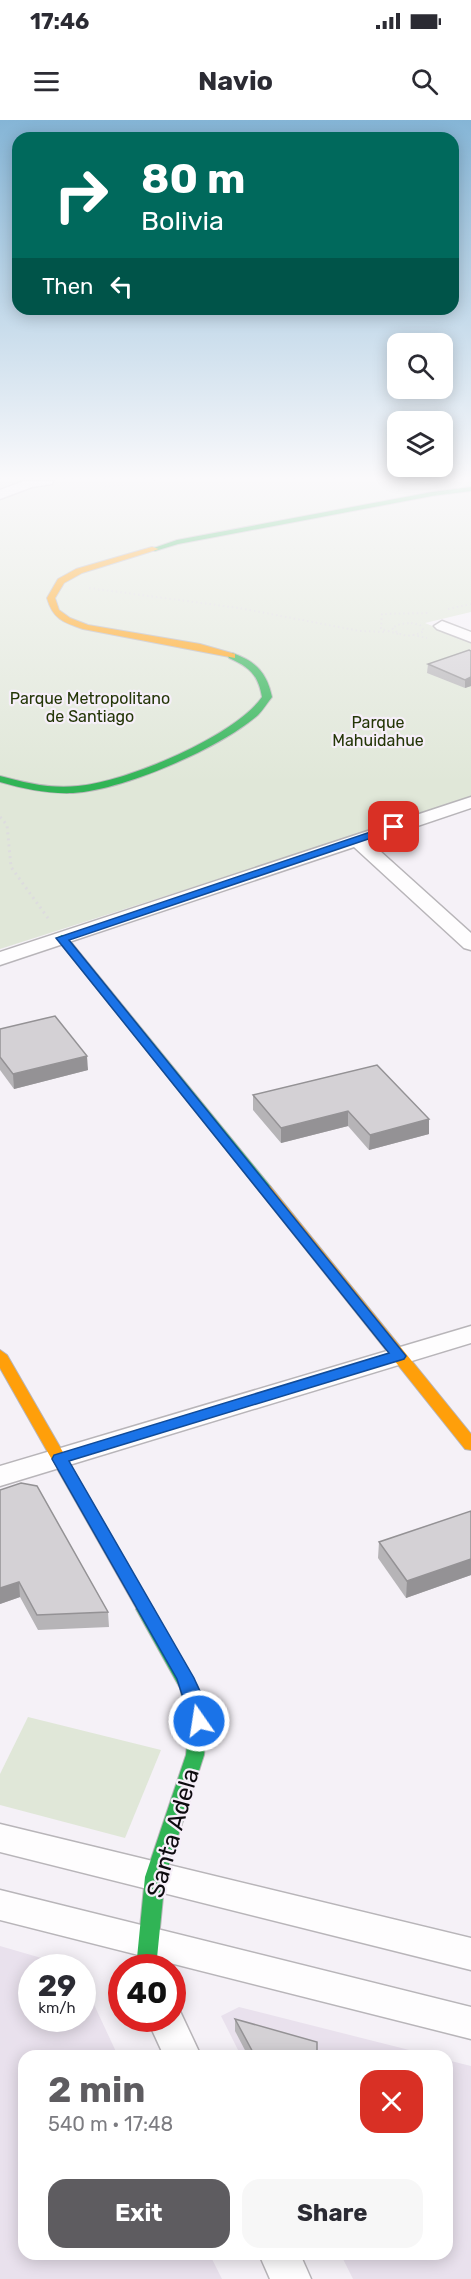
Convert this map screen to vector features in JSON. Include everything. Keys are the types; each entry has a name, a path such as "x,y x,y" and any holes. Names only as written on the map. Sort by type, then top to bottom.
{"street":[{"path":"0,779 30,788 62,790 93,788 118,782 230,730 256,712 267,697 264,679 256,668 230,652 177,641 94,630 66,620 55,612 51,598 61,582"},
{"path":"442,618 471,637"},
{"path":"0,959 471,802"},
{"path":"356,839 471,945"},
{"path":"62,938 471,1445"},
{"path":"0,1476 471,1334"},
{"name":"Santa Adela","path":"0,1355 186,1678 197,1706 199,1737 155,1877 147,1954"},
{"path":"0,1838 471,1954"},
{"path":"0,1905 141,1954"},
{"path":"186,1964 471,2024"},
{"path":"171,2032 180,2050"},
{"path":"282,2260 291,2279"}],"path":[{"path":"83,587 239,608 360,631 398,634 417,634 424,629 416,624 400,624 392,628 398,634"},
{"path":"442,618 471,604"},
{"path":"385,632 381,629 382,614 398,612 423,615 433,612"},
{"path":"0,817 7,825 11,867 62,938"}],"shaded area":[{"path":"0,1946 28,1954 18,1954 18,2032 96,2032 96,2009 115,2050 18,2050 18,2260 212,2260 222,2279 0,2279"},
{"path":"239,2007 409,2050 238,2050 221,2016"},
{"path":"453,2062 471,2066 471,2279 353,2279 344,2260 453,2260"}],"green space":[{"name":"Parque Mahuidahue","path":"0,582 471,582 471,612 425,623 471,642 471,798 0,949"},
{"path":"28,1717 161,1750 125,1838 0,1805 0,1774"}],"building":[{"path":"471,651 471,677 465,680 428,664"},
{"path":"55,1016 87,1056 13,1074 0,1057 0,1029"},
{"path":"377,1065 429,1119 370,1135 348,1111 281,1128 253,1095"},
{"path":"21,1483 37,1486 108,1612 37,1615 19,1582 0,1588 0,1490"},
{"path":"471,1511 471,1559 407,1581 379,1542"},
{"path":"235,2019 317,2042 317,2050 252,2050"}],"traffic: fast":[{"path":"0,779 51,789 71,790 99,786 147,770 222,735 256,712 267,697 263,681 257,670 232,656"},
{"path":"62,938 265,1189"},
{"path":"145,1609 189,1688 198,1725 195,1755 155,1877 147,1954"}],"traffic: slow":[{"path":"61,582 51,598 55,611 67,620 86,627 200,647 232,656"},
{"path":"265,1189 471,1445"},
{"path":"0,1355 145,1609"}],"route":[{"path":"199,1721 197,1706 186,1678 60,1459 399,1356 62,938 394,827"}],"park label":[{"name":"Parque Metropolitano de Santiago","path":"90,707"}]}
